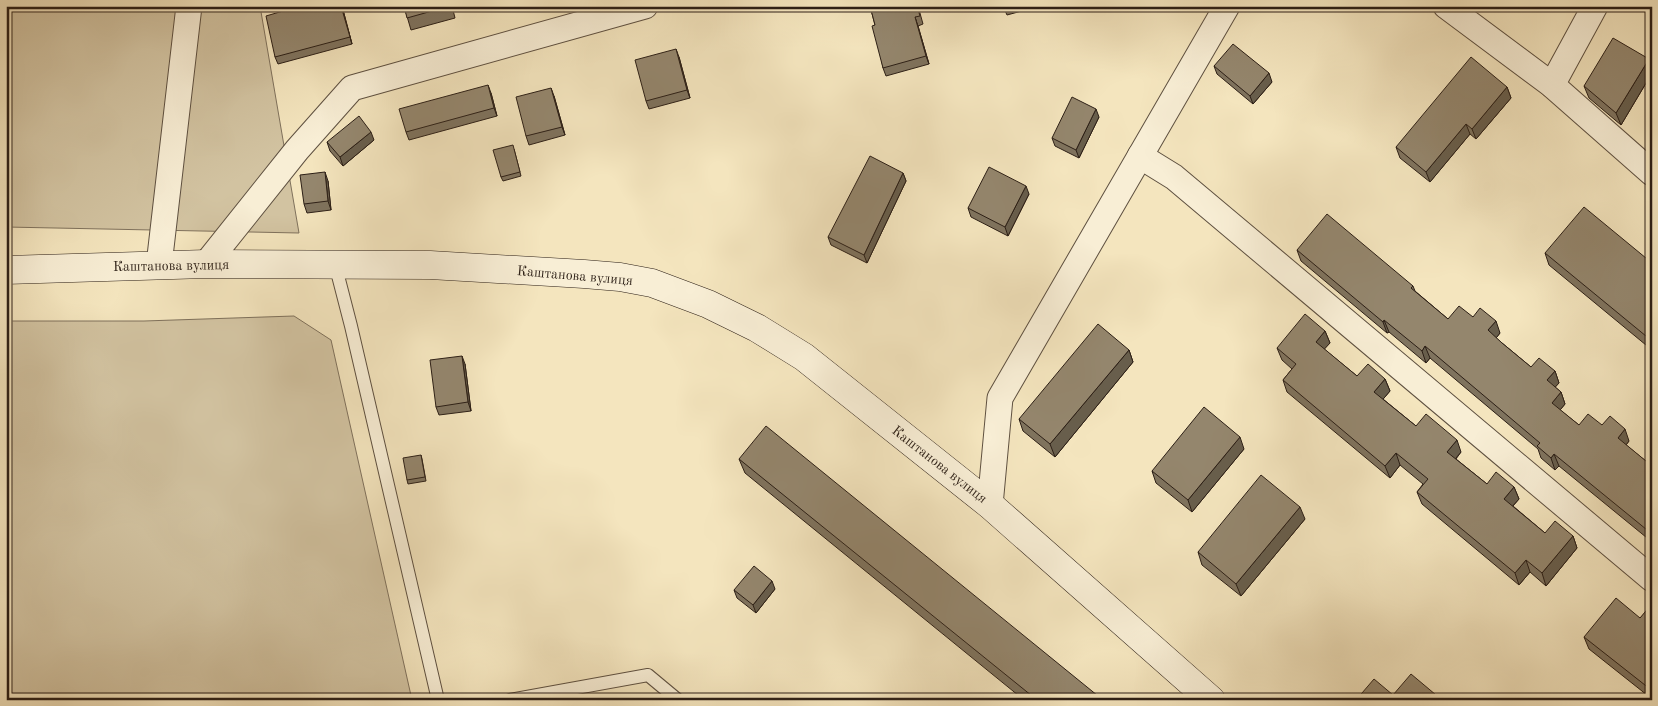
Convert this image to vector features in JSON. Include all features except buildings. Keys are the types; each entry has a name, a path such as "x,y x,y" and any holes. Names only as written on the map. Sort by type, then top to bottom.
{"main road":[{"name":"Каштанова вулиця","path":"6,270 206,264 335,264 475,267 602,276 652,283 698,300 757,328 804,357 990,504 1211,700"}],"street":[{"path":"159,265 189,6"},
{"path":"206,264 297,150 352,88 645,6"},
{"path":"990,504 1000,398 1227,6"},
{"path":"1446,6 1552,85 1652,173"},
{"path":"1552,85 1595,6"},
{"path":"1140,156 1174,177 1652,579"}],"lane":[{"path":"335,264 438,700"},
{"path":"510,700 648,675 678,700"}],"shaded area":[{"path":"6,6 260,6 299,233 6,227"},
{"path":"294,316 331,340 412,700 6,700 6,321 144,321"}]}
